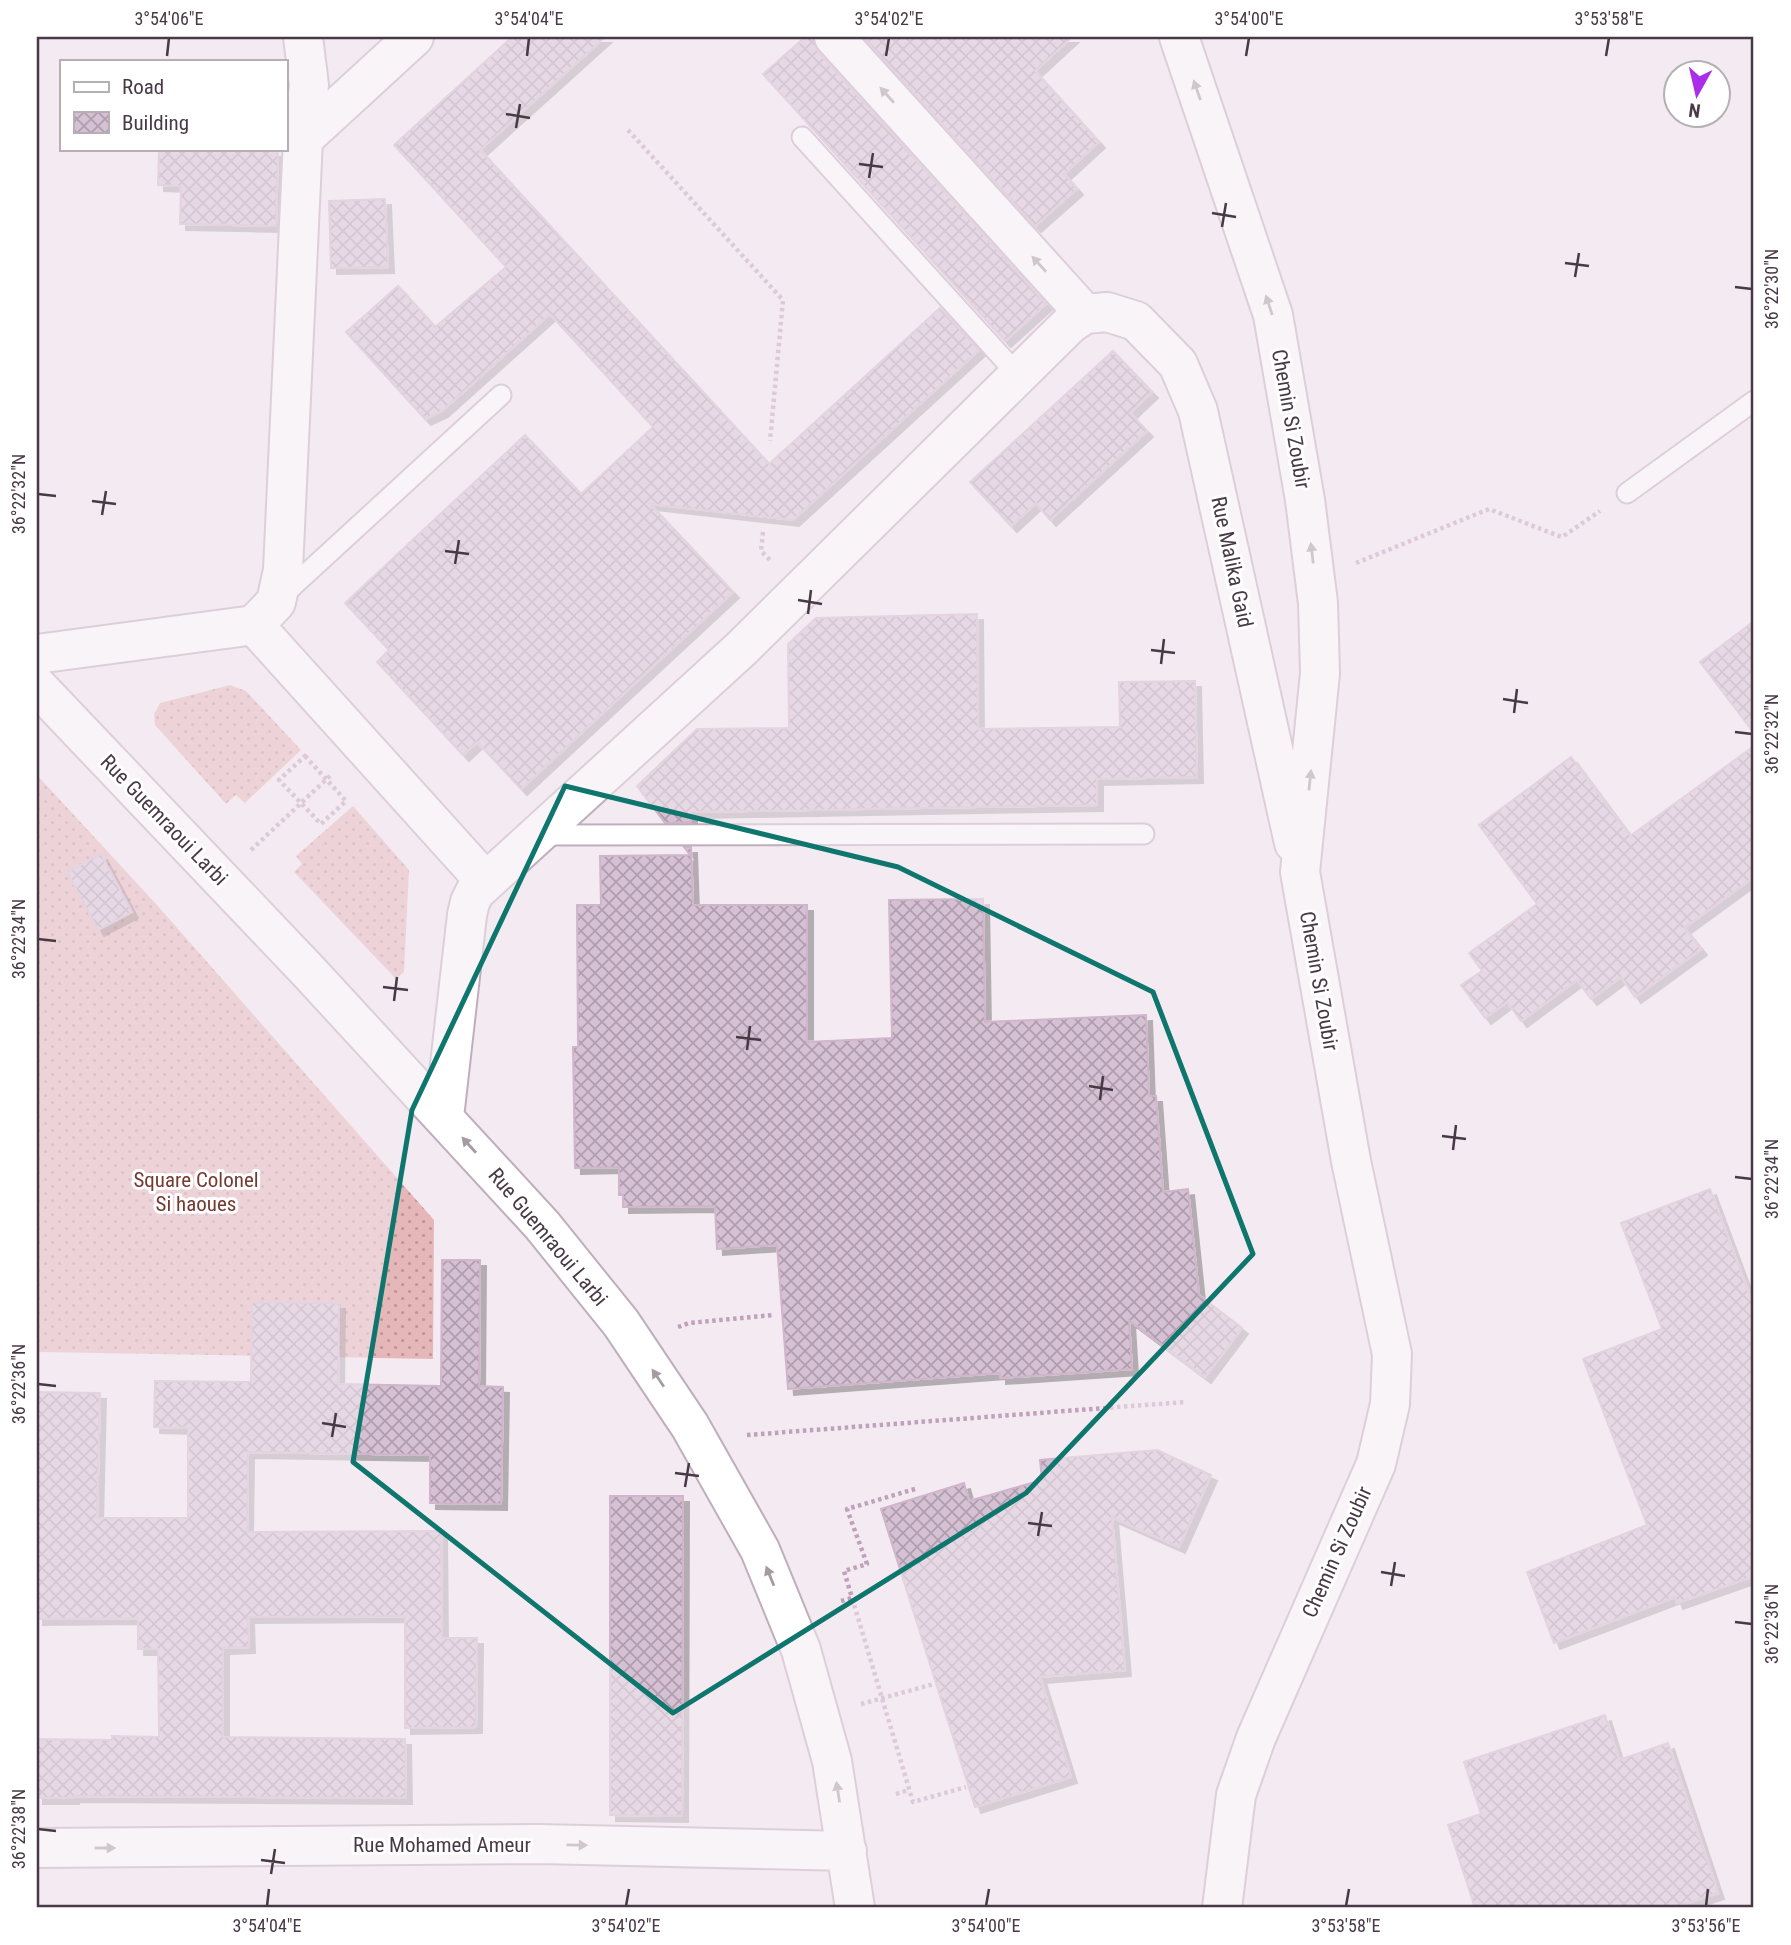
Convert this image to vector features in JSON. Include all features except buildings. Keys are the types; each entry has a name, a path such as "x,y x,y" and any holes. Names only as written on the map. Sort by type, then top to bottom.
{"street":[{"path":"265,613 283,570 303,139 309,85 303,37"},
{"path":"303,139 414,37"},
{"path":"444,1117 467,915 475,892 741,649 1017,375 1078,319 834,37"},
{"name":"Chemin Si Zoubir","path":"1179,37 1273,315 1305,500 1318,603 1320,673 1300,872 1351,1161 1392,1354 1391,1404 1376,1464 1255,1738 1236,1795 1222,1908"},
{"name":"Rue Malika Gaid","path":"1078,319 1107,312 1136,321 1178,364 1198,411 1300,872"},
{"path":"37,654 265,613"},
{"path":"265,613 486,882"},
{"name":"Rue Guemraoui Larbi","path":"37,686 444,1117 542,1225 634,1343 698,1439 760,1550 801,1650 832,1761 855,1908"},
{"name":"Rue Mohamed Ameur","path":"37,1848 538,1844 847,1851"}],"lane":[{"path":"802,137 1017,375"},
{"path":"265,613 501,396"},
{"path":"1627,493 1754,401"},
{"path":"537,835 1144,834"}],"path":[{"path":"628,130 783,300 771,441"},
{"path":"1357,562 1489,509 1562,537 1627,493"},
{"path":"304,756 326,779 346,802 321,824 279,780 304,756"},
{"path":"220,879 326,779"},
{"path":"634,1343 689,1323 773,1315"},
{"path":"698,1439 1185,1402"},
{"path":"915,1489 847,1510 867,1563 844,1571 913,1801 966,1787"},
{"path":"841,1601 852,1598"},
{"path":"898,1694 934,1684"},
{"path":"896,1794 909,1790"}],"highlighted area":[{"path":"565,786 898,867 1153,992 1253,1254 1026,1493 673,1713 353,1462 412,1110"}],"green space":[{"path":"230,685 246,691 301,750 245,803 236,795 226,804 155,725 154,714 160,703"},
{"name":"Square Colonel Si haoues","path":"37,775 157,905 434,1220 433,1359 37,1352"},
{"path":"353,806 409,870 404,972 396,979 294,872 302,864 296,856"}]}
